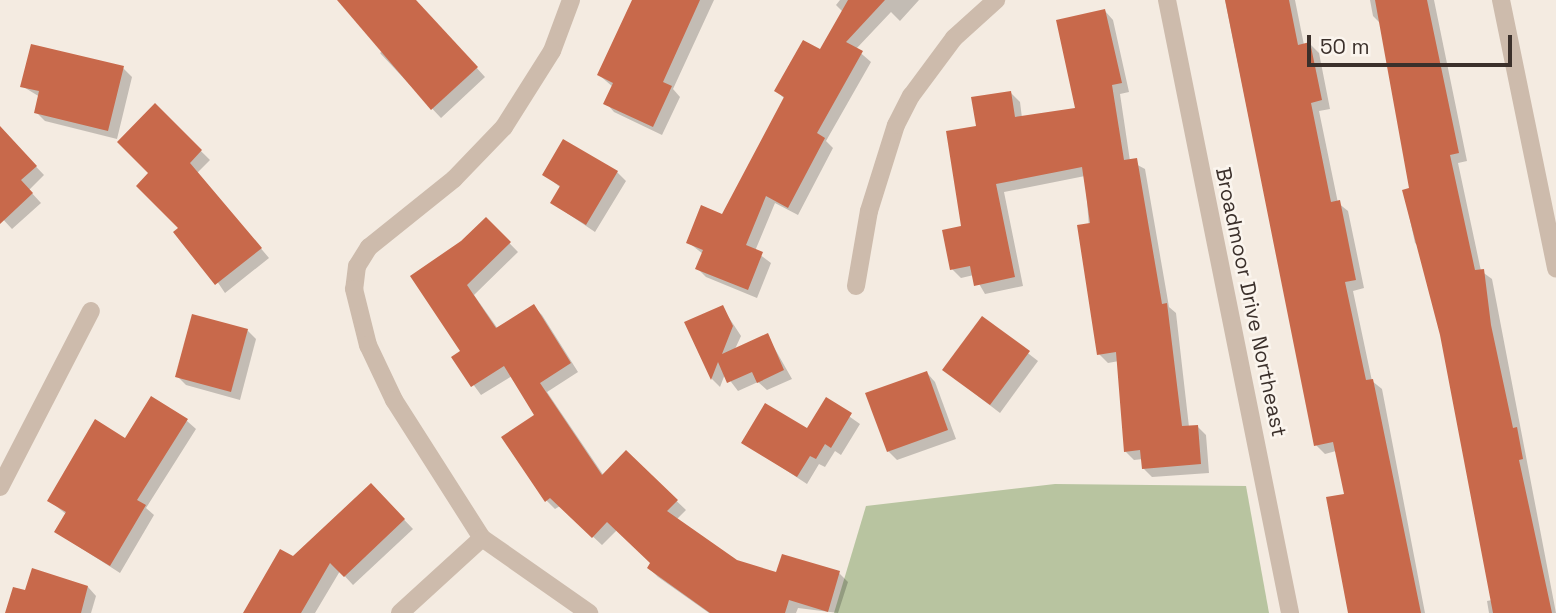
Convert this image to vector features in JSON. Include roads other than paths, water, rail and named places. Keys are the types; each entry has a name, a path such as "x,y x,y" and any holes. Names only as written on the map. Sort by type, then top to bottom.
{"street":[{"path":"571,0 552,51 504,127 454,179 369,247 357,266 354,289 373,356 417,439 482,538 589,613"},
{"path":"856,286 869,211 897,125 911,96 954,38 996,0"},
{"name":"Broadmoor Drive Northeast","path":"1167,0 1290,613"},
{"path":"1501,0 1556,268"},
{"path":"0,487 91,311"},
{"path":"400,613 482,538"}]}
